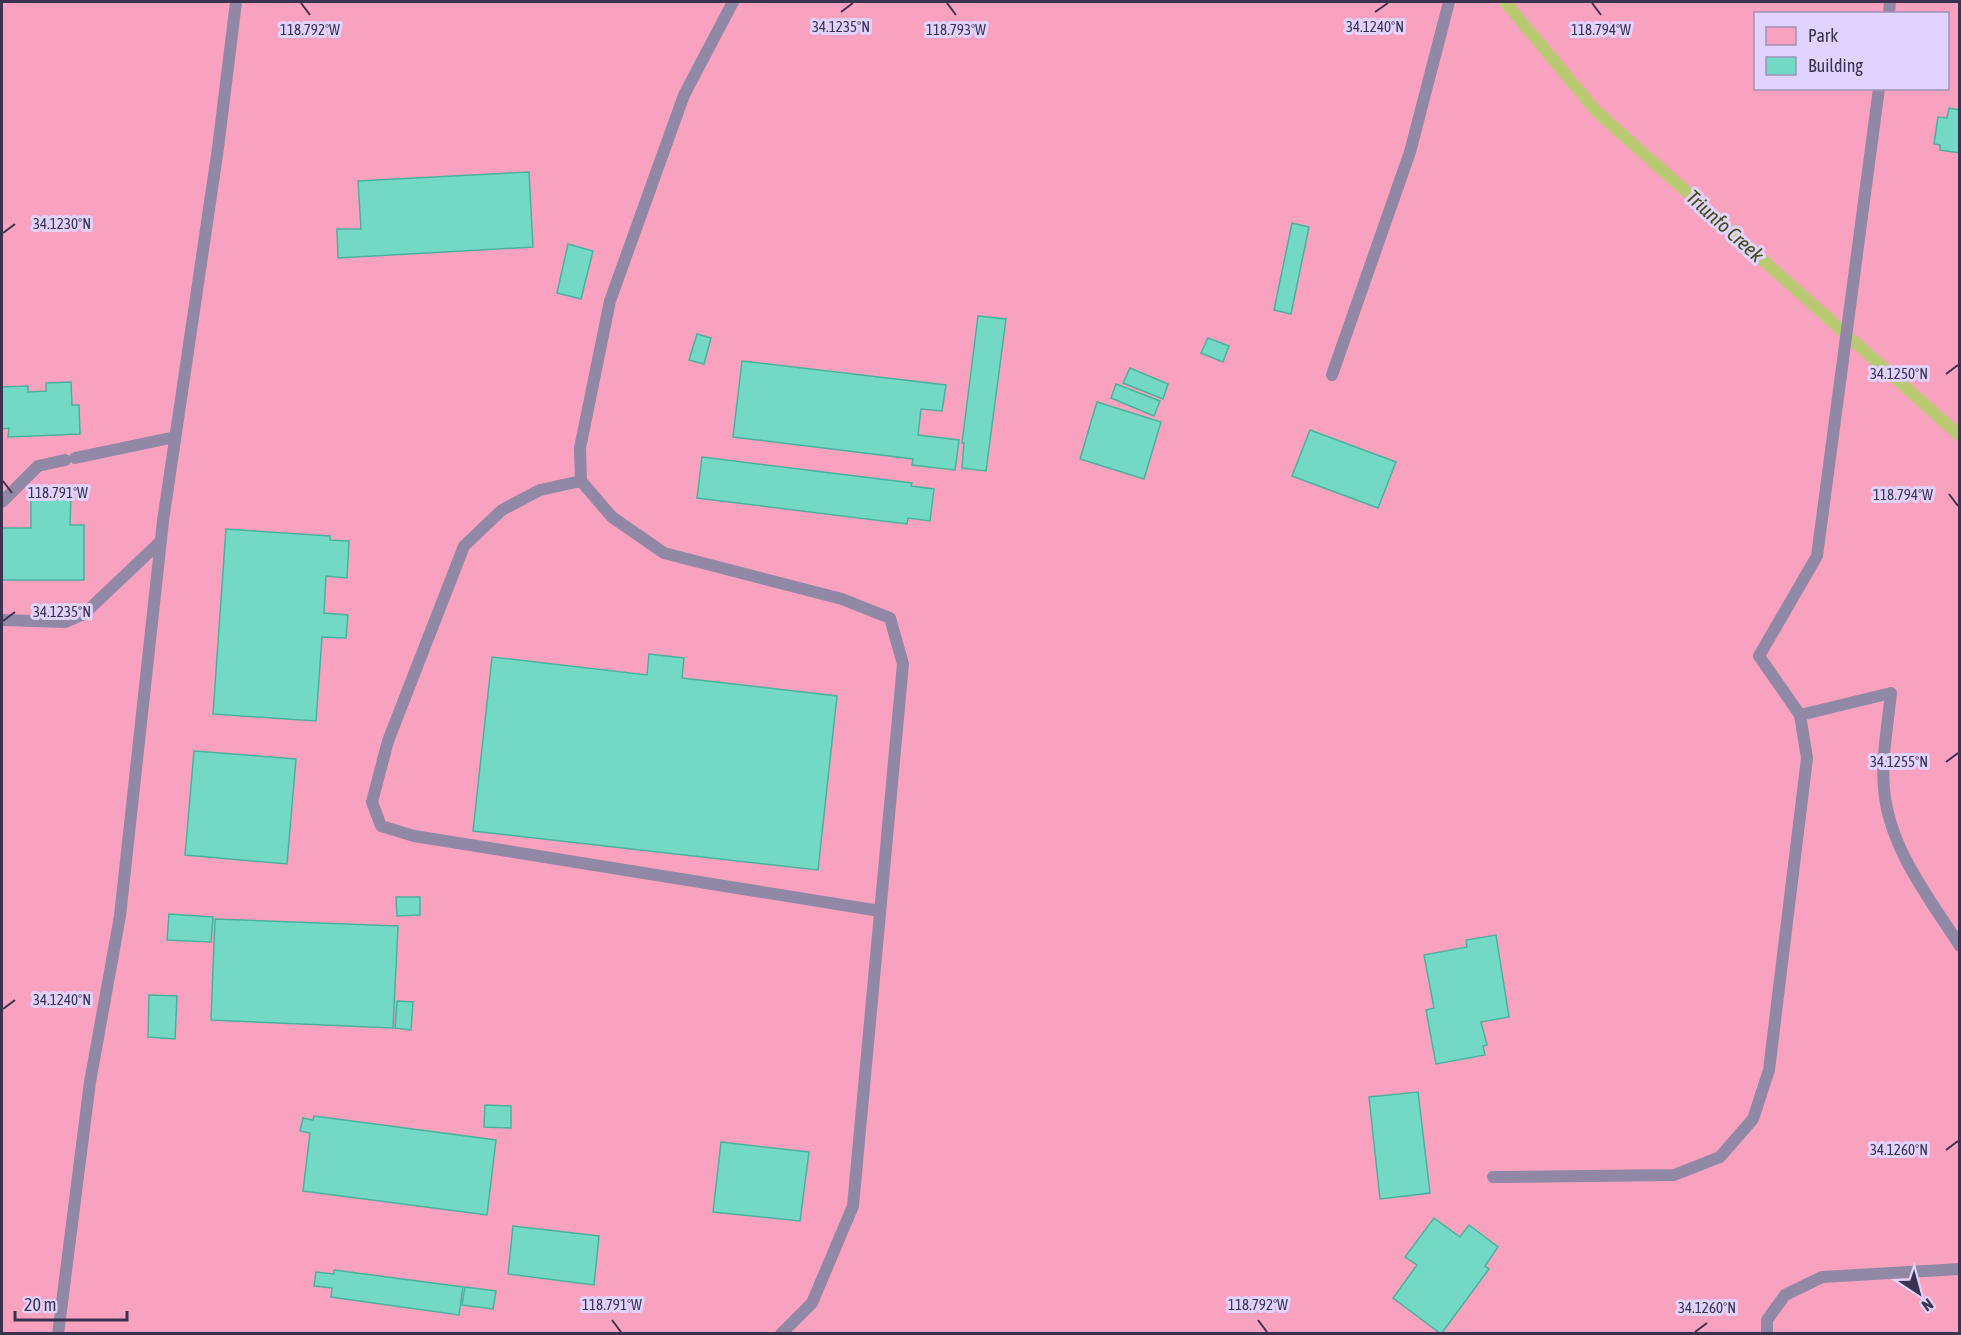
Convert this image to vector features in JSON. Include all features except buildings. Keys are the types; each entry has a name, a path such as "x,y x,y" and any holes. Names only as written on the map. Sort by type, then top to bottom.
{"lane":[{"path":"58,1334 90,1082 120,916 161,541 218,148 236,2"},
{"path":"733,2 684,95 610,301 580,448 580,481 612,517 664,553 842,599 890,618 903,664 853,1206 812,1303 782,1334"},
{"path":"1332,375 1410,152 1449,2"},
{"path":"1493,1177 1674,1175 1720,1157 1753,1119 1769,1070 1807,758 1800,715 1759,656 1816,556 1879,90"},
{"path":"2,502 38,466 175,437"},
{"path":"580,481 540,490 502,510 464,546 388,741 372,802 381,826 425,838 880,911"},
{"path":"2,620 65,622 84,614 161,541"},
{"path":"1800,715 1890,693 1884,789 1893,831 1910,868 1959,946"},
{"path":"1767,1334 1767,1320 1785,1295 1822,1277 1959,1269"}],"green space":[{"path":"2,2 1959,2 1959,1333 2,1333"}],"waterway":[{"name":"Triunfo Creek","path":"1505,2 1596,111 1960,436"}]}
